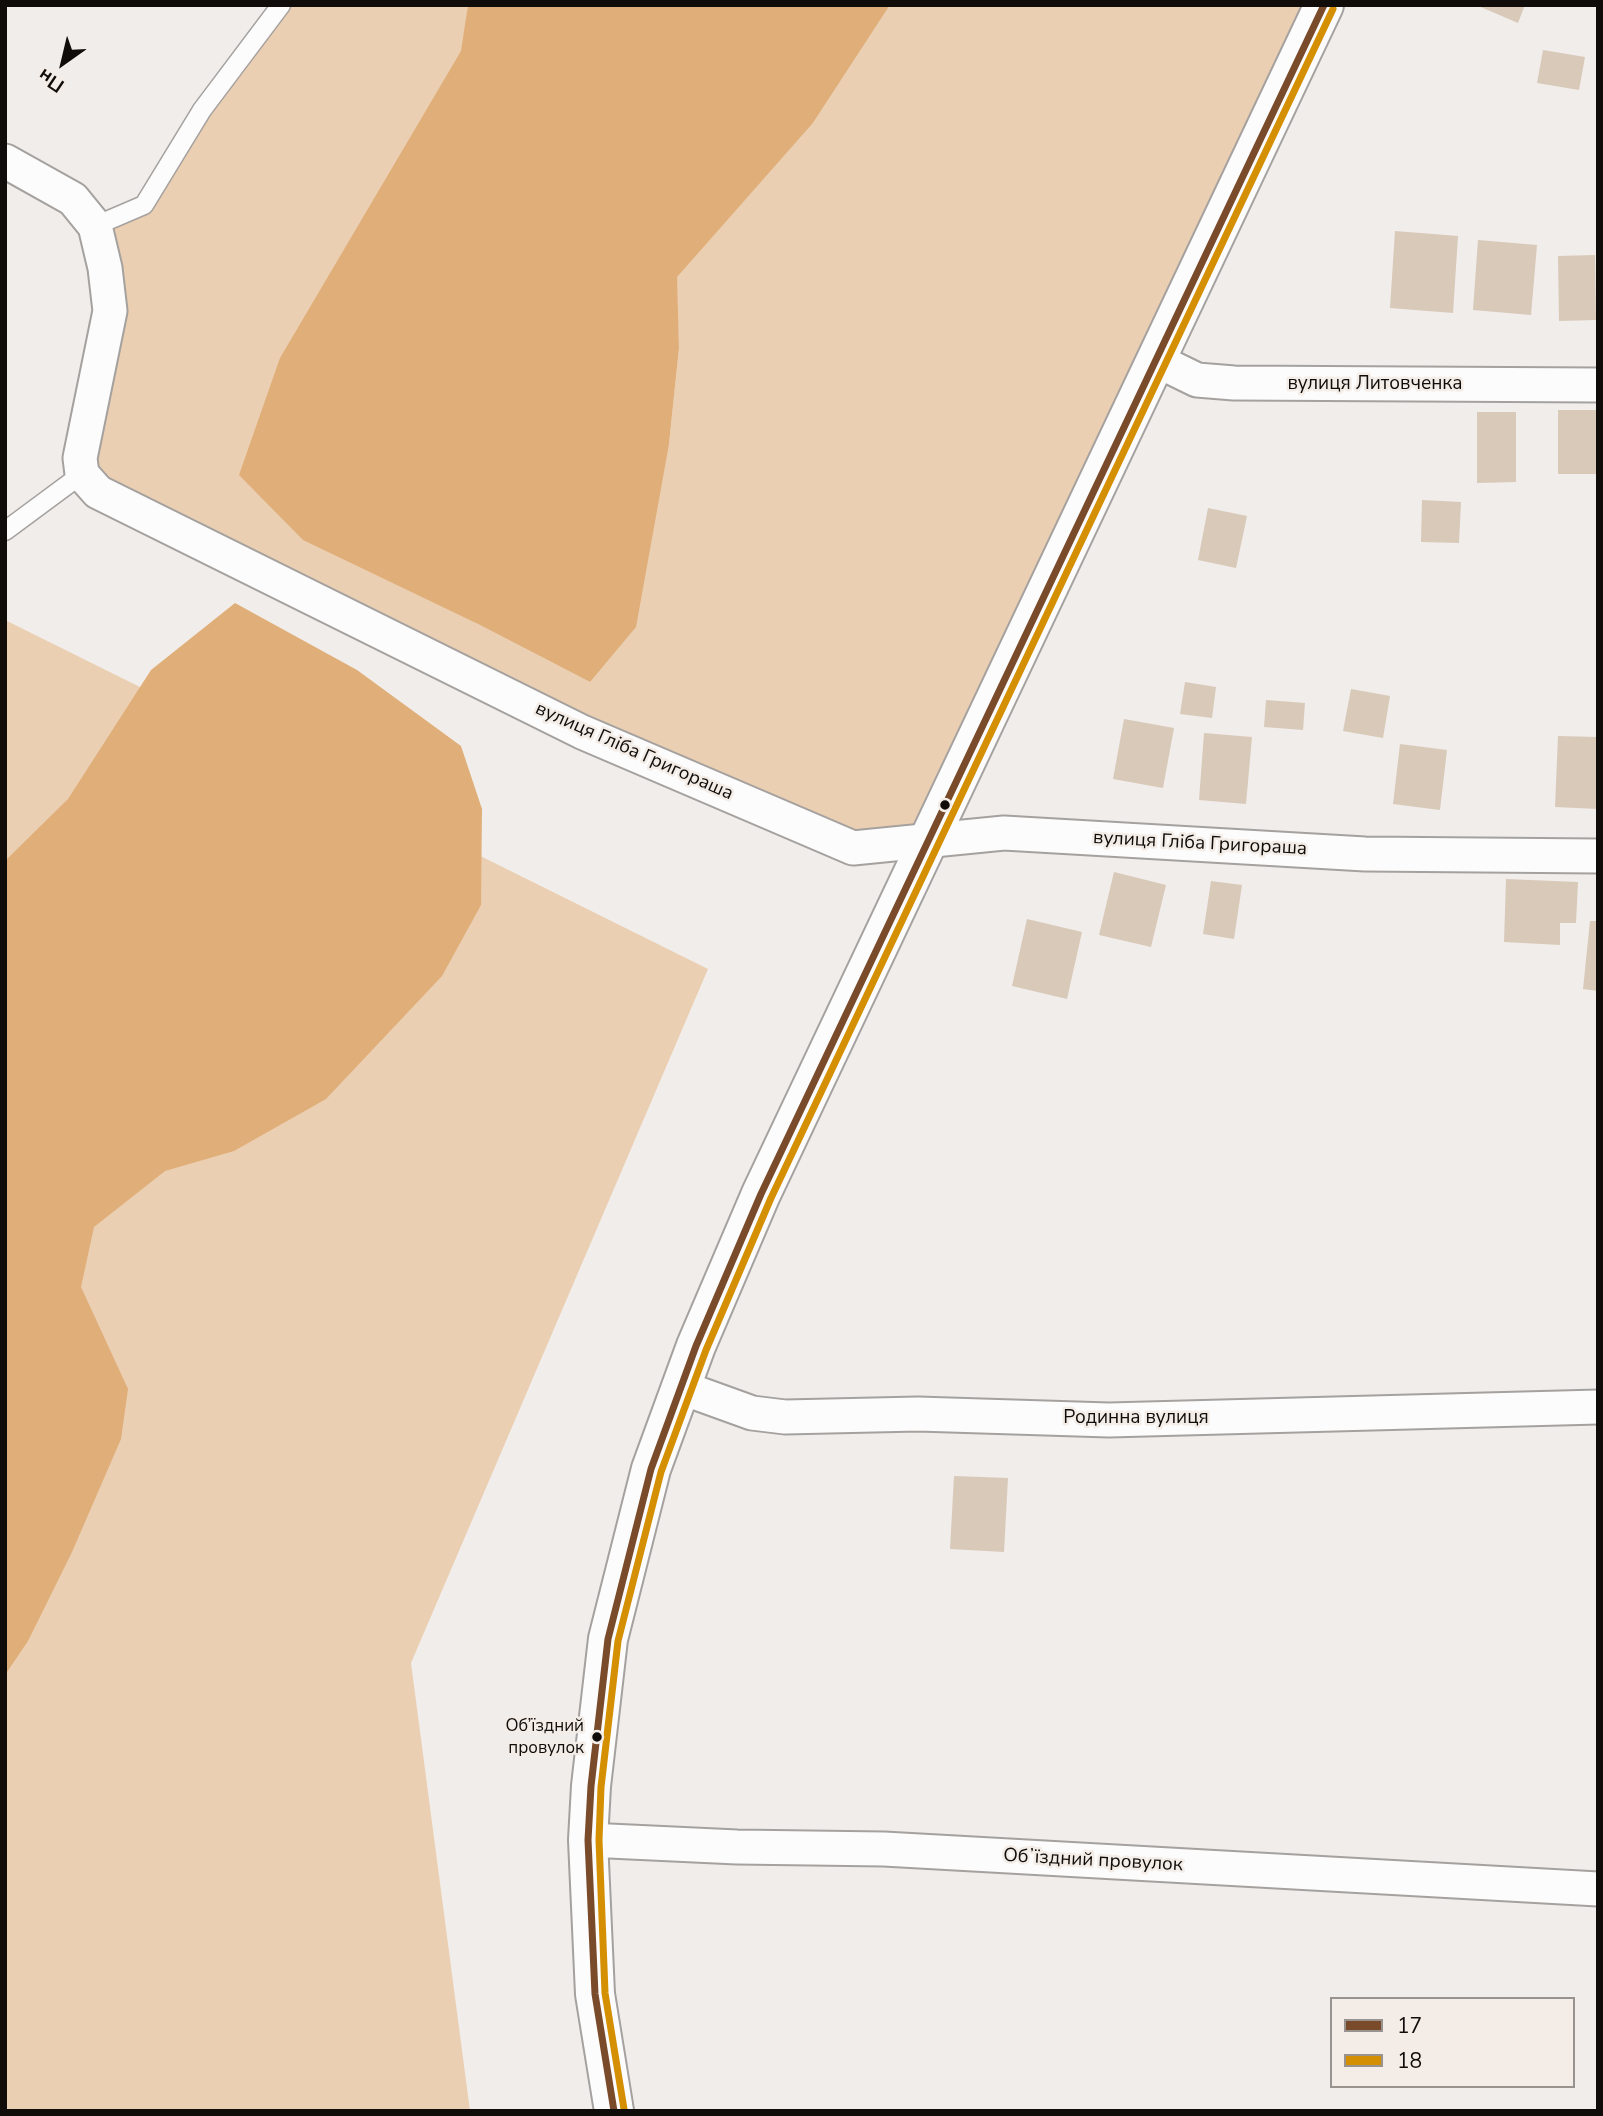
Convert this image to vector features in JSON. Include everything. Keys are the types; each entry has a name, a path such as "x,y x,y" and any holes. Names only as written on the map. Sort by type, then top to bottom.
{"street":[{"path":"614,2111 596,1994 588,1840 596,1729 608,1639 633,1532 680,1387 761,1194 1324,5"},
{"path":"5,161 73,199 95,226 105,268 110,311 80,458 82,474"},
{"name":"вулиця Литовченка","path":"1156,360 1197,380 1234,383 1598,385"},
{"name":"вулиця Гліба Григораша","path":"82,474 98,492 582,732 853,848 1004,833 1365,854 1598,856"},
{"name":"Родинна вулиця","path":"680,1387 752,1413 785,1417 918,1414 1110,1420 1598,1408"},
{"name":"Обʼїздний провулок","path":"588,1840 737,1847 884,1849 1598,1889"}],"lane":[{"path":"95,226 144,205 202,110 281,5"},
{"path":"5,531 82,474"}],"shaded area":[{"path":"281,5 468,5 462,51 476,623 590,682 669,444 679,348 676,277 813,123 890,5 1324,5 928,841 853,848 98,492 80,458 110,311 95,226 144,205"},
{"path":"468,5 890,5 813,123 677,277 679,348 669,444 636,627 590,682 476,623 303,540 239,475 280,358 461,51"},
{"path":"235,603 357,670 461,746 482,809 481,905 442,976 326,1099 234,1151 165,1171 94,1227 81,1287 128,1389 121,1439 72,1552 28,1641 5,1675 5,861 68,799 151,670"},
{"path":"5,620 708,969 411,1663 470,2111 5,2111"}],"building":[{"path":"1476,5 1525,5 1518,23"},
{"path":"1543,50 1585,57 1579,90 1537,83"},
{"path":"1395,231 1458,236 1453,313 1390,308"},
{"path":"1478,240 1537,245 1531,315 1473,310"},
{"path":"1595,255 1596,320 1559,321 1558,256"},
{"path":"1558,410 1598,410 1598,474 1558,474"},
{"path":"1477,412 1516,412 1516,482 1477,483"},
{"path":"1422,500 1461,502 1459,543 1421,542"},
{"path":"1208,508 1247,516 1236,568 1198,560"},
{"path":"1185,682 1216,687 1212,718 1180,714"},
{"path":"1351,689 1390,696 1383,738 1343,731"},
{"path":"1266,700 1305,703 1303,730 1264,727"},
{"path":"1124,719 1174,728 1163,788 1113,779"},
{"path":"1204,733 1252,737 1246,804 1199,800"},
{"path":"1558,736 1598,737 1598,809 1555,807"},
{"path":"1400,744 1447,750 1440,810 1393,804"},
{"path":"1114,872 1166,885 1151,947 1099,935"},
{"path":"1506,879 1578,882 1576,923 1560,923 1560,945 1504,942"},
{"path":"1211,881 1242,885 1234,939 1203,934"},
{"path":"1027,919 1082,932 1067,999 1012,986"},
{"path":"1590,921 1598,921 1598,991 1583,989"},
{"path":"954,1476 1008,1478 1004,1552 950,1549"}],"transit line":[{"name":"17","path":"614,2111 595,1994 588,1840 591,1786 608,1639 651,1469 696,1346 761,1194 1324,5"},
{"name":"18","path":"624,2109 605,1993 599,1840 601,1787 618,1641 661,1472 706,1350 771,1198 1333,9"}],"place":[{"name":"Об’їздний провулок","path":"597,1737"}]}
